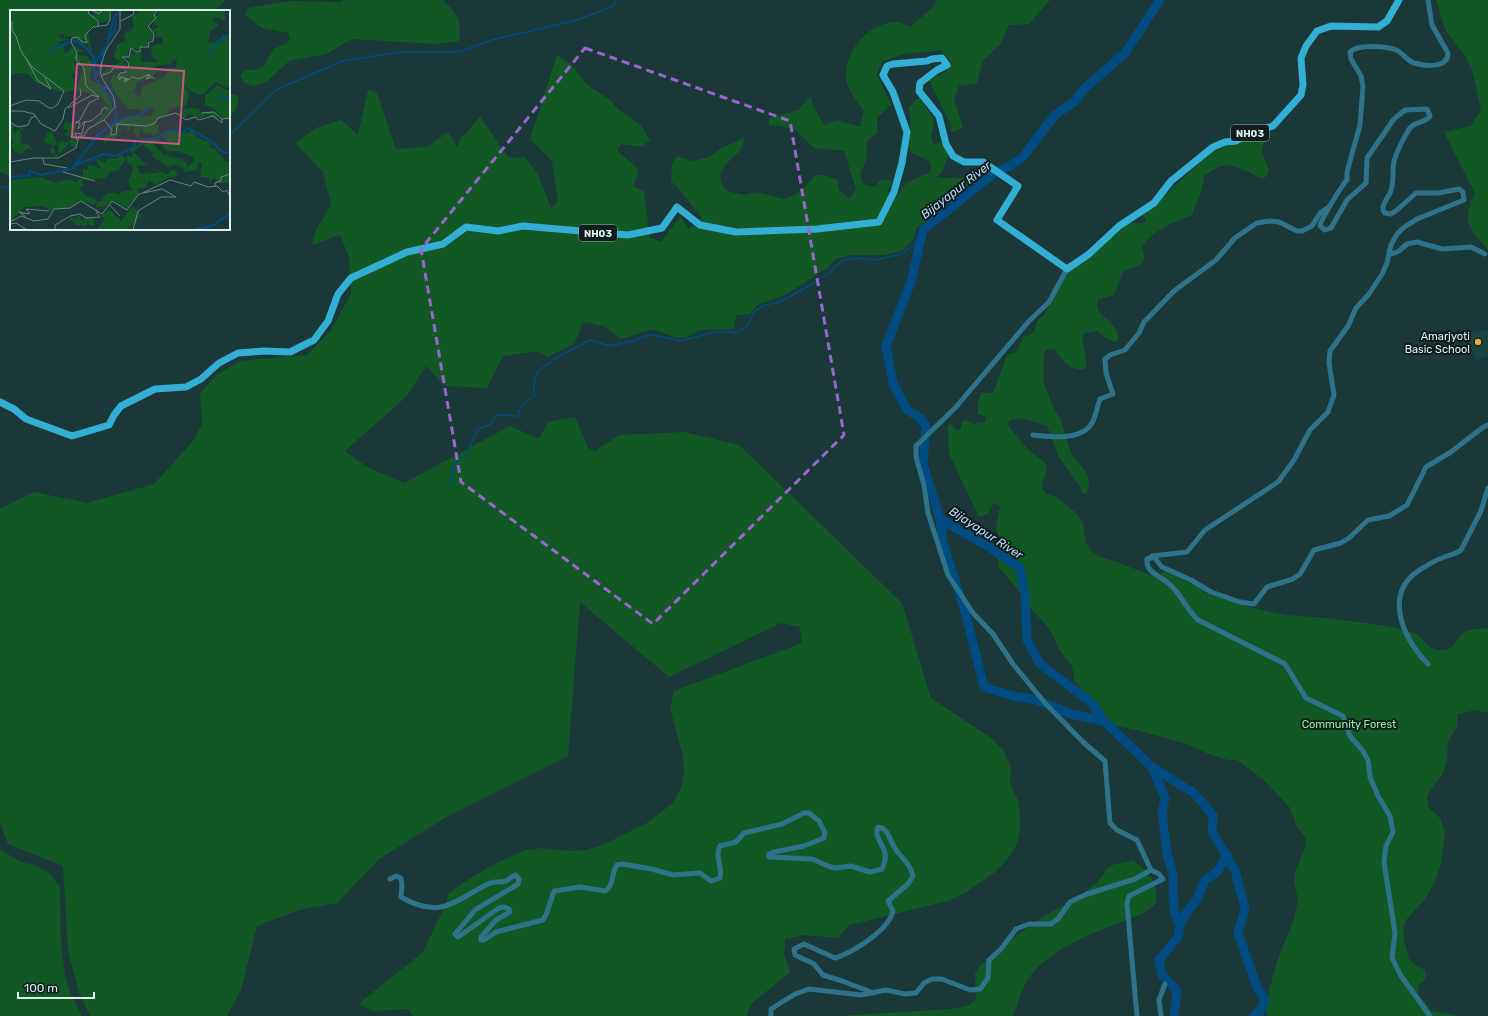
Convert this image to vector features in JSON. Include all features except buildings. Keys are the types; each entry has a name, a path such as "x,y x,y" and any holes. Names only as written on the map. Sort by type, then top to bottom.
{"main road":[{"name":"NH03","path":"0,402 14,408 26,419 72,436 109,425 114,414 121,406 155,389 186,387 201,379 219,363 238,353 264,351 290,352 314,340 328,321 338,294 351,278 407,252 443,244 466,227 498,231 523,226 628,235 662,228 676,207 700,225 736,232 817,229 879,222 894,192 902,163 907,132 893,92 882,75 887,66 893,64 927,62 932,59 942,58 945,60 947,65 937,70 920,83 919,91 939,116 946,144 953,156 964,162 983,162 1018,186 997,220 1067,269 1089,254 1119,226 1154,203 1171,181 1213,147 1225,142 1236,141 1250,133 1273,126 1301,95 1303,85 1301,58 1306,46 1318,31 1331,26 1378,27 1387,21 1399,0"}],"street":[{"path":"1428,0 1432,24 1448,53 1446,60 1443,63 1433,65 1413,63 1397,50 1381,47 1357,48 1350,52 1351,59 1362,81 1361,117 1347,180 1338,190 1334,200 1321,220 1320,226 1327,230 1331,228 1341,207 1366,183 1367,158 1394,119 1406,110 1425,108 1429,110 1430,118 1416,123 1410,128 1395,158 1391,193 1383,205 1383,210 1385,213 1391,214 1418,193 1438,193 1459,189 1463,192 1464,198 1462,202 1409,224 1397,234 1389,250 1387,263 1382,274 1369,294 1356,308 1348,326 1330,351 1329,362 1334,395 1328,412 1310,430 1283,477 1272,486 1205,530 1187,552 1152,556 1147,558 1150,571 1169,583 1177,592 1188,610 1198,620 1285,664 1306,698 1343,716 1350,736 1363,751 1368,760 1370,777 1378,796 1390,816 1393,832 1386,846 1384,862 1395,933 1392,958 1401,976 1430,1016"},
{"path":"1033,435 1062,438 1082,432 1092,425 1100,399 1111,397 1113,394 1106,373 1105,359 1110,355 1125,350 1139,333 1144,322 1174,290 1216,260 1235,238 1257,223 1263,222 1279,222 1297,231 1308,229 1312,226 1320,213 1334,200"},
{"path":"1389,250 1392,254 1399,251 1407,244 1417,242 1442,249 1471,247 1485,254"},
{"path":"1067,269 1049,302 1029,321 956,407 916,446 916,457 924,485 928,513 948,575 973,613 993,634 1013,664 1044,703 1083,742 1105,761 1110,823 1117,830 1137,840 1151,870 1159,874 1163,879 1129,896 1127,904 1137,1016"},
{"path":"1152,556 1162,567 1191,580 1210,592 1240,602 1254,604 1266,587 1293,579 1300,574 1314,550 1341,543 1349,538 1368,520 1374,517 1389,516 1407,505 1426,467 1451,452 1488,425"},
{"path":"1428,664 1402,627 1400,606 1403,588 1415,574 1443,557 1461,550 1481,511 1488,488"},
{"path":"390,879 396,876 401,878 401,897 424,907 434,907 456,903 490,883 506,881 511,876 516,875 519,879 518,884 475,910 456,934 458,937 463,934 470,927 499,908 509,908 510,912 496,920 480,937 481,940 484,940 496,932 543,920 546,915 548,903 554,891 580,887 605,891 611,885 617,865 622,864 652,869 673,875 700,873 711,881 716,881 720,878 722,872 717,853 720,846 736,842 744,833 782,824 804,813 809,813 820,821 825,833 824,838 804,846 774,852 769,854 769,857 812,859 835,868 851,866 863,871 876,872 882,869 886,859 885,851 877,835 878,827 881,827 886,831 893,845 907,862 913,876 908,884 888,901 893,911 890,921 856,949 835,958 804,944 794,949 795,955 814,964 823,975 874,993"},
{"path":"771,1016 771,1009 795,994 809,989 861,995 886,990 905,994 916,994 924,983 932,979 942,979 970,990 980,988 988,978 989,960 1001,949 1016,929 1029,924 1051,924 1058,919 1070,902 1087,894 1136,879 1151,870"},
{"path":"1161,1016 1159,1000 1165,984"}],"highlighted area":[{"path":"585,48 790,121 844,435 653,624 461,482 421,249"}],"shaded area":[{"name":"Amarjyoti Basic School","path":"1488,330 1488,356 1476,360 1465,335 1471,332"}],"green space":[{"path":"0,0 225,0 219,7 212,10 10,10 10,176 0,172"},
{"path":"343,0 443,0 453,10 458,18 460,28 459,41 436,44 352,39 326,54 289,61 266,82 254,86 244,83 240,76 246,69 253,70 262,67 272,52 277,47 288,43 290,37 288,33 262,28 245,15 248,8 291,1 342,2"},
{"path":"937,0 1050,0 1029,24 1009,25 1001,43 983,61 977,83 959,86 954,98 963,128 951,132 951,126 929,80 948,71 952,63 941,50 903,54 881,62 877,75 891,105 877,118 877,133 866,142 866,158 860,172 863,184 874,187 880,180 892,181 888,191 895,200 905,185 931,172 930,162 911,152 908,144 911,123 909,107 920,97 934,121 931,136 933,144 941,142 949,154 942,172 936,177 974,178 959,194 917,228 913,240 901,251 885,255 851,255 836,259 827,268 787,294 757,305 750,314 736,315 734,329 700,330 687,337 677,338 652,329 621,339 604,326 583,322 575,343 548,357 537,351 503,356 487,388 445,386 426,366 407,396 345,451 367,467 404,483 510,426 539,439 548,422 575,417 588,448 595,451 619,435 684,432 739,445 902,603 931,698 991,738 1004,751 1011,767 1010,784 1017,798 1020,814 1020,831 1016,846 1007,860 995,872 965,893 948,901 849,925 838,938 804,935 785,939 784,954 790,972 751,1004 747,1016 413,1016 408,1009 374,1011 358,1004 423,952 445,906 449,893 463,883 494,864 526,850 543,848 569,851 585,850 603,845 647,823 673,803 681,788 684,772 683,756 670,708 674,691 802,643 800,627 781,623 669,677 580,602 568,756 448,816 379,859 337,903 299,910 257,926 241,990 227,1016 90,1016 79,992 68,951 63,866 8,844 0,822 0,509 34,492 87,503 154,484 193,441 202,424 200,393 218,374 240,361 307,355 331,330 351,294 349,257 340,235 312,245 315,232 331,204 323,172 295,143 316,128 341,120 358,135 368,90 377,93 396,149 427,147 448,132 457,147 461,138 480,117 509,158 524,157 537,172 551,208 558,202 552,161 530,139 557,55 572,65 586,84 610,100 619,110 641,125 650,140 642,147 621,144 617,150 639,170 633,186 644,191 650,238 661,242 680,216 688,229 702,218 671,181 672,163 677,156 692,161 710,157 720,149 744,138 742,149 728,162 720,173 721,182 726,191 744,195 756,192 784,199 797,193 816,176 824,175 838,180 839,190 850,199 856,189 844,151 814,148 798,132 786,127 769,125 769,118 798,110 811,96 813,106 824,125 837,120 860,127 864,111 855,99 846,81 849,57 854,48 867,34 884,24 895,22 911,26 932,8"},
{"path":"1436,0 1488,0 1488,250 1476,236 1469,224 1468,212 1475,193 1444,132 1470,126 1481,111 1473,73 1466,57 1446,31"},
{"path":"230,93 238,96 238,102 230,117"},
{"name":"Community Forest","path":"1257,135 1264,140 1262,152 1269,170 1266,177 1259,178 1251,173 1227,165 1218,167 1204,176 1201,192 1192,215 1164,227 1151,237 1142,248 1144,259 1142,263 1123,272 1114,295 1098,299 1097,308 1117,331 1118,340 1115,342 1107,339 1097,331 1085,333 1082,337 1087,365 1084,369 1071,367 1055,350 1047,349 1044,353 1043,381 1054,409 1061,420 1071,453 1088,475 1089,487 1086,494 1081,492 1081,488 1059,457 1047,426 1023,418 1011,420 1008,423 1009,427 1026,447 1046,464 1047,471 1042,482 1043,490 1046,493 1058,498 1076,513 1083,523 1086,543 1090,550 1100,557 1161,579 1161,572 1170,573 1197,586 1205,593 1253,608 1285,615 1327,618 1387,626 1410,632 1418,635 1430,647 1437,650 1445,650 1452,647 1462,634 1469,630 1488,628 1488,713 1476,710 1458,714 1457,727 1448,742 1447,761 1442,775 1428,794 1427,798 1428,807 1440,818 1445,832 1441,864 1436,879 1426,898 1406,920 1403,928 1404,940 1409,959 1415,965 1425,970 1426,978 1418,986 1418,994 1432,1011 1460,1016 1267,1016 1265,1010 1273,975 1280,953 1294,920 1298,900 1294,882 1295,873 1306,845 1305,837 1297,827 1290,808 1264,780 1237,760 1228,760 1206,753 1187,744 1137,730 1105,724 1095,717 1088,704 1078,695 1080,687 1078,683 1075,683 1072,666 1059,649 1051,631 999,568 998,560 1002,552 1002,544 996,528 1000,507 993,503 988,514 979,517 949,454 948,426 951,424 957,431 960,430 963,421 966,420 973,424 985,422 986,417 978,414 978,402 981,393 993,393 1006,358 1009,354 1016,352 1023,338 1034,332 1038,320 1044,315 1067,273 1122,227 1129,223 1145,223 1146,219 1142,216 1144,212 1170,191 1211,152"},
{"path":"0,849 20,862 35,865 50,874 60,887 61,942 65,975 70,992 82,1016 0,1016"},
{"path":"1132,861 1143,868 1151,878 1156,890 1156,903 1142,914 1102,929 1066,946 1055,953 1035,970 1028,979 1021,992 1013,1016 838,1016 952,1009 969,1005 976,1000 975,974 980,966 1000,947 1043,917 1084,893 1098,882 1108,868 1115,864"}],"waterway":[{"path":"230,135 276,90 342,61 400,52 459,52 492,40 577,20 614,6 615,0"},
{"name":"Bijayapur River","path":"1160,0 1125,53 1084,89 1074,102 1055,115 1022,158 1010,166 997,171 923,230 911,282 886,346 893,383 907,410 920,418 926,426 923,464 940,519 986,545 1020,568 1025,595 1027,640 1040,664 1093,704 1104,721 1152,767 1194,793 1213,815 1212,832 1235,870 1245,909 1238,933 1257,987 1265,1000 1262,1009 1254,1016"},
{"path":"0,187 10,188"},
{"path":"450,486 453,469 458,461 467,453 478,429 491,424 494,417 500,415 518,416 521,406 534,396 534,379 538,372 551,361 568,351 590,340 610,346 636,340 648,335 680,341 715,332 737,332 746,327 755,311 763,306 782,301 812,284 830,272 841,261 856,258 874,260 901,254 917,242 923,230"},
{"path":"940,519 943,543 966,615 984,687 1013,696 1036,700 1071,714 1104,721"},
{"path":"1152,767 1165,798 1162,813 1167,853 1173,875 1174,912 1180,925"},
{"path":"1174,1016 1177,991 1162,975 1159,960 1178,937 1180,925 1186,913 1197,899 1205,880 1217,872 1227,855"},
{"name":"Bijayapur River","path":"1262,1009 1264,1016"}],"place":[{"name":"Amarjyoti Basic School","path":"1478,342"}]}
